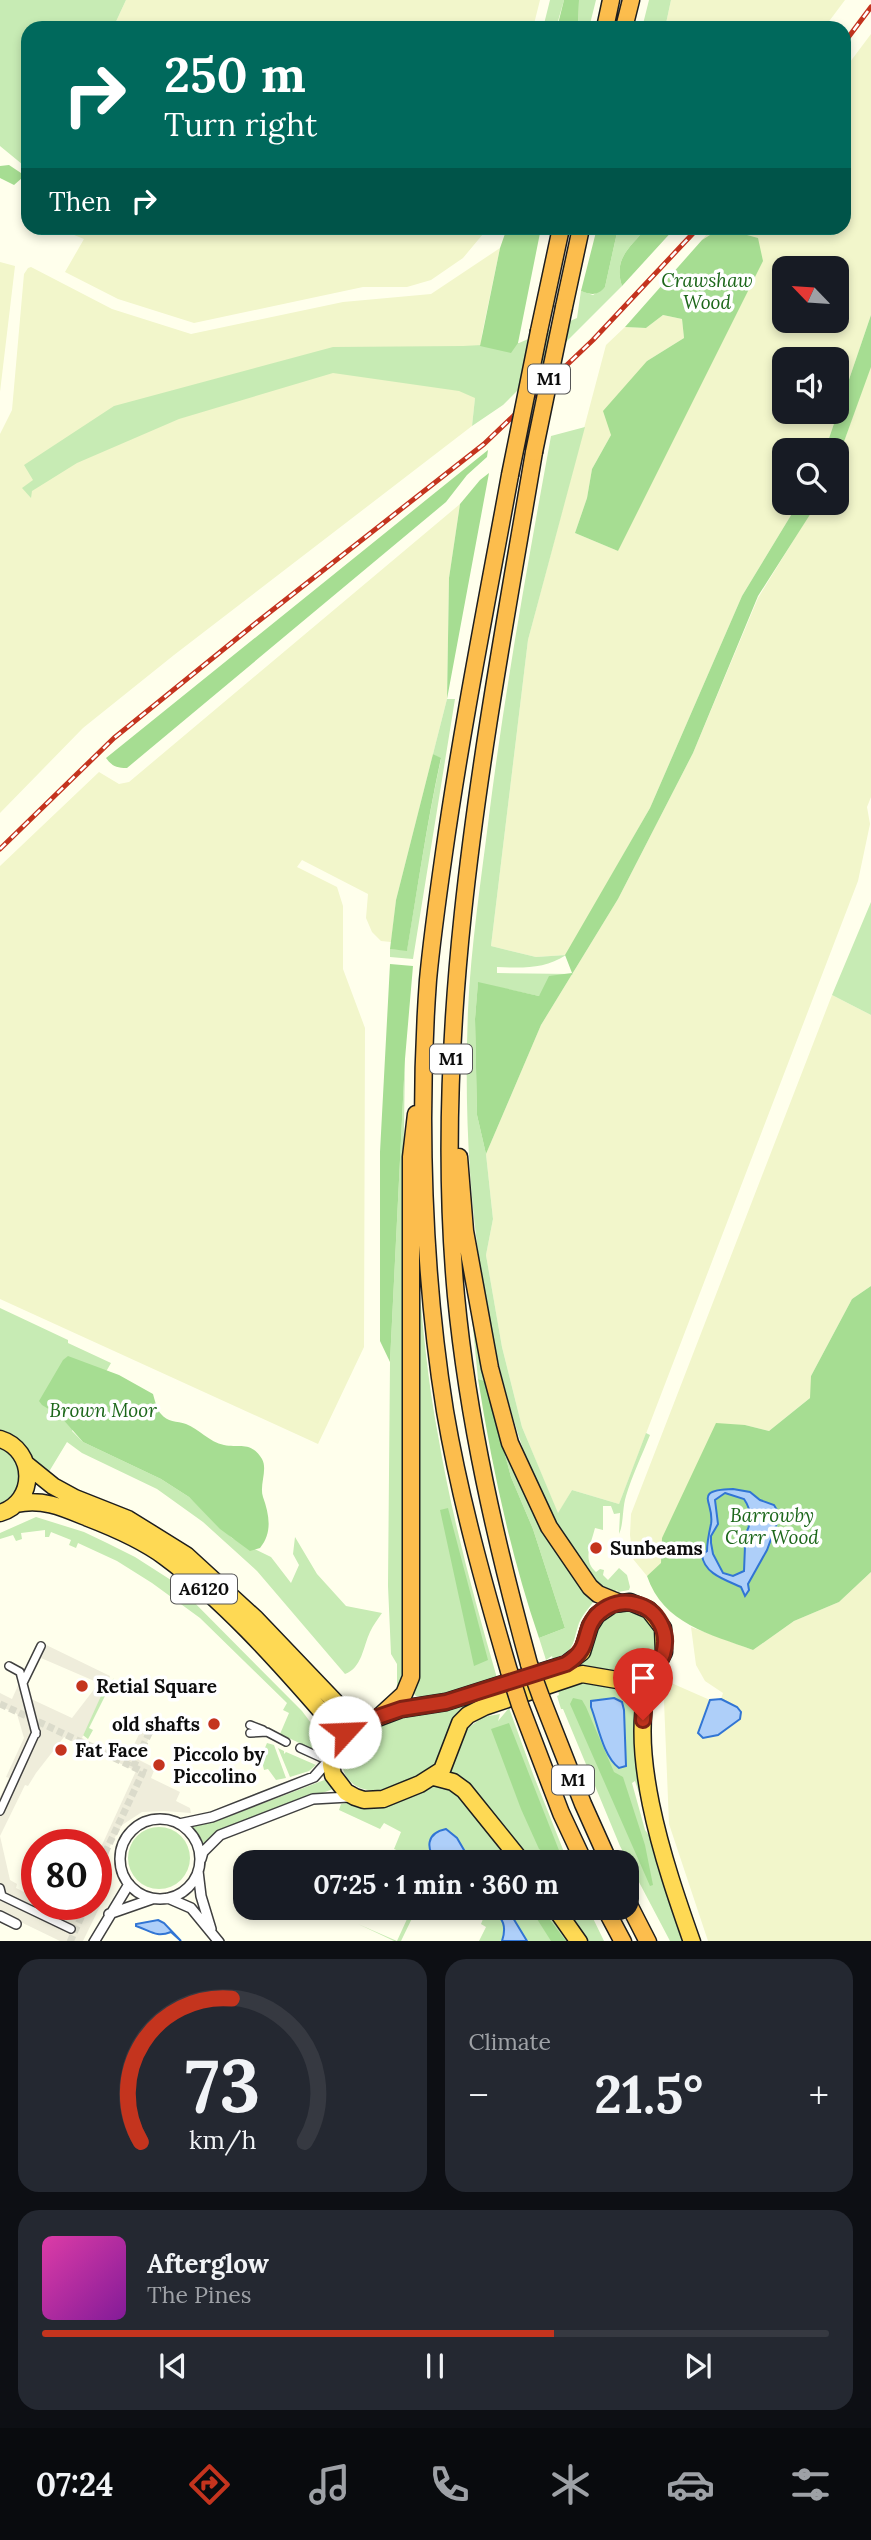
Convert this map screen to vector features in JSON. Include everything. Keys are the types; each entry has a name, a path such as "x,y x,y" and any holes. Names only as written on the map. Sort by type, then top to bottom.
{"highway":[{"path":"606,21 611,0"},
{"path":"626,21 631,0"},
{"name":"M1","path":"559,235 510,475 451,805 428,979 424,1180 432,1301 445,1410 480,1568 520,1705 578,1850"},
{"name":"M1","path":"579,235 534,452 475,810 451,1037 450,1181 456,1295 467,1389 488,1504 529,1664 604,1850"},
{"name":"M1","path":"451,1037 465,1231 490,1368 510,1443 549,1527 598,1594 620,1603"},
{"name":"M1","path":"373,1719 404,1693 411,1677 411,1157 425,1038"},
{"path":"0,1438 16,1447 27,1465 27,1486 16,1504 0,1513"},
{"name":"A6120","path":"27,1465 53,1486 75,1498 128,1519 187,1555 256,1619 341,1708 373,1719"},
{"name":"A6120","path":"16,1504 41,1501 112,1528 163,1556 195,1581 230,1614 322,1712 329,1726 328,1755"},
{"path":"620,1603 642,1606 660,1621 665,1644 661,1659 641,1678 632,1680 582,1674 484,1707 468,1715 460,1723 446,1764 434,1777 383,1799 364,1800 355,1797 338,1784 328,1755 341,1734 373,1719 412,1706 446,1702 566,1664 582,1652 590,1626 597,1615 607,1607 620,1603"},
{"path":"655,1667 644,1703 643,1737 653,1819 667,1871 692,1941"},
{"path":"434,1777 453,1782 464,1790 512,1850"},
{"path":"564,1920 579,1941"},
{"path":"612,1920 623,1941"},
{"path":"637,1920 648,1941"}],"street":[{"path":"23,1683 41,1646"},
{"path":"0,1811 36,1735 20,1672 9,1666"},
{"path":"250,1729 267,1732 286,1742"},
{"path":"179,1824 212,1817 314,1777 327,1765 328,1755 300,1748"},
{"path":"168,1898 183,1891 199,1867 203,1852 220,1835 313,1799 330,1796 355,1797"},
{"path":"164,1819 179,1824 195,1840 201,1896 215,1938 191,1908 168,1898 146,1896 129,1884 121,1869 120,1855 124,1841 132,1830 150,1820 164,1819"},
{"path":"112,1910 129,1884"},
{"path":"0,1888 2,1896 71,1928"},
{"path":"112,1913 157,1898"},
{"path":"0,1916 16,1924"},
{"path":"94,1941 106,1920"}],"green space":[{"path":"0,0 126,0 116,21 21,21 21,163 0,146"},
{"path":"126,0 540,0 535,21 116,21"},
{"path":"550,0 564,0 558,21 545,21"},
{"path":"564,0 579,0 578,21 559,21"},
{"path":"579,0 596,0 591,21 578,21"},
{"path":"649,0 671,0 666,21 644,21"},
{"path":"671,0 845,0 829,21 666,21"},
{"path":"871,34 871,315 849,380 849,347 772,347 772,424 834,424 829,438 772,438 772,515 791,515 742,596 650,808 566,955 536,957 491,946 528,640 606,345 625,327 646,328 663,315 682,319 684,338 647,361 592,469 587,498 575,533 618,551 719,235 851,235 851,61"},
{"path":"9,165 21,173 21,179 14,185 0,178 0,166"},
{"path":"74,235 482,235 463,258 431,280 407,287 363,287 194,323 118,299 65,272 84,239"},
{"path":"505,235 540,235 518,343 511,353 480,346"},
{"path":"595,235 616,235 605,287 591,294 581,291"},
{"path":"616,235 640,235 621,261 622,286 503,405 472,426 475,398 459,391 333,373 179,419 77,463 32,491 31,498 22,488 33,480 24,465 114,406 333,347 519,343 577,318 581,291 593,295 605,287"},
{"path":"640,235 669,235 622,286 621,261"},
{"name":"Crawshaw Wood","path":"710,235 747,235 758,238 763,261 618,551 575,533 587,498 592,469 611,435 603,411 647,361 684,338 682,319 663,315 646,328 625,327 702,240"},
{"path":"500,248 482,334 472,426 83,728 0,813 0,434 12,410 24,274 28,268 31,267 112,309 191,334 343,302 431,294"},
{"path":"0,262 15,266 0,392"},
{"path":"871,315 871,367 845,438 829,438 834,424 849,424 849,380"},
{"path":"871,365 871,797 867,807 870,824 858,881 619,1504 572,1490 558,1514 522,1427 502,1347 486,1255 493,1219 486,1154 541,1025 618,899 693,753 758,598 809,515 849,515 849,438 845,438"},
{"path":"585,427 528,640 491,946 536,957 566,955 542,965 497,967 497,973 573,974 539,996 478,983 475,1019 477,1115 486,1154 493,1219 486,1255 502,1347 522,1427 558,1513 572,1490 619,1504 646,1433 650,1435 626,1496 619,1534 620,1513 614,1514 611,1506 603,1506 603,1530 595,1528 590,1546 589,1562 596,1572 604,1570 603,1575 608,1580 619,1568 627,1575 629,1590 618,1592 596,1585 598,1582 564,1537 538,1488 518,1435 492,1336 484,1290 472,1197 467,1103 468,1010 474,937 495,768 525,578 551,436"},
{"path":"488,450 487,457 467,475 446,502 127,768 120,768 108,761 106,758"},
{"path":"489,473 447,699 449,578 460,504"},
{"path":"460,504 449,578 447,699 396,900 391,942 381,941 372,932 366,918 368,894 302,860 297,867 337,887 343,906 343,969 365,1028 364,1347 318,1444 0,1299 0,866 99,772 119,784 129,782"},
{"path":"791,515 810,515 758,596 693,753 618,899 541,1025 486,1154 477,1115 475,1019 478,982 539,996 549,976 572,973 565,955 650,808 742,596"},
{"path":"447,699 455,699 413,959 390,957 390,949 407,950 441,759 433,754"},
{"path":"433,754 441,758 407,951 390,949 396,900"},
{"path":"871,902 871,1015 832,995"},
{"path":"390,964 413,966 405,1059 390,1362 380,1341 380,1152"},
{"path":"832,995 871,1015 871,1286 852,1299 811,1376 811,1397 769,1431 745,1425 662,1538 662,1563 647,1576 633,1559 631,1514"},
{"path":"405,1059 402,1263 405,1673 401,1690 397,1688 397,1664 391,1654 388,1586 390,1362"},
{"path":"414,1224 433,1409 464,1558 497,1678 437,1698 416,1696 413,1693"},
{"path":"465,1247 475,1309 550,1542 583,1588 596,1598 579,1623 569,1649 553,1659 552,1656 546,1660 539,1638 565,1628 533,1529 511,1477 485,1381 478,1379"},
{"name":"Barrowby Carr Wood","path":"871,1286 871,1572 839,1602 794,1621 753,1650 690,1625 664,1606 647,1576 661,1563 662,1538 716,1423 745,1425 769,1431 810,1398 811,1376 852,1299"},
{"path":"0,1308 111,1363 72,1431 83,1442 161,1479 189,1497 232,1538 271,1557 291,1583 299,1565 293,1554 295,1537 317,1574 346,1606 382,1613 371,1629 361,1656 351,1671 345,1674 257,1571 203,1522 157,1489 82,1453 67,1442 47,1475 0,1433"},
{"name":"Brown Moor","path":"68,1356 119,1375 153,1394 158,1410 166,1419 191,1426 224,1445 245,1446 258,1453 264,1463 262,1492 269,1523 267,1536 260,1548 250,1551 220,1529 189,1497 161,1479 83,1442 60,1416 42,1405 39,1401"},
{"path":"478,1379 485,1381 511,1477 533,1529 565,1628 539,1638 503,1510"},
{"path":"0,1445 16,1455 23,1476 16,1497 0,1508"},
{"path":"448,1508 488,1660 474,1666 440,1510"},
{"path":"36,1517 84,1532 135,1557 174,1582 302,1711 320,1735 321,1753 280,1734 289,1713 283,1710 287,1703 200,1618 152,1583 117,1561 78,1543 76,1548 69,1545 71,1540 51,1532 49,1537 45,1537 45,1530 21,1533 22,1539 16,1541 13,1535 0,1539 0,1533"},
{"path":"871,1572 871,1941 708,1941 669,1824 664,1701 669,1682 710,1700 700,1724 737,1707 721,1699 723,1693 705,1681 696,1665 691,1627 753,1650 794,1621 839,1602"},
{"path":"621,1608 643,1613 657,1630 656,1653 651,1662 642,1669 631,1673 590,1669 454,1722 447,1733 441,1760 394,1786 365,1790 353,1784 345,1774 342,1761 346,1745 361,1733 405,1715 571,1665 601,1619"},
{"path":"114,1678 89,1728 93,1730 88,1739 75,1729"},
{"path":"585,1682 642,1690 643,1805 635,1781 632,1783 645,1830 654,1842 686,1941 670,1941 639,1882 639,1850 622,1850 620,1846 561,1709 558,1691"},
{"path":"573,1698 582,1700 614,1772 623,1777 645,1845 653,1885 650,1886 639,1861 639,1850 634,1850 570,1704"},
{"path":"509,1708 563,1850 521,1850 446,1774 454,1762 467,1725 468,1728 483,1717 500,1714 498,1721"},
{"path":"509,1723 559,1850 539,1849 491,1729"},
{"path":"267,1743 274,1745 286,1778 276,1780 268,1769 264,1770 261,1757"},
{"path":"278,1748 284,1751 284,1754 286,1752 316,1765 309,1771 290,1777"},
{"path":"327,1779 333,1789 216,1833 202,1845 192,1827 217,1821"},
{"path":"438,1785 450,1787 503,1850 396,1850 394,1849 401,1832 384,1823 380,1829 339,1810 341,1804"},
{"path":"153,1827 165,1827 181,1836 188,1846 188,1870 181,1880 165,1889 153,1889 142,1884 133,1875 128,1864 128,1852 133,1841 142,1832"},
{"path":"407,1920 411,1920 401,1941 397,1941"},
{"path":"483,1920 555,1920 570,1941 479,1941 486,1927 481,1924"},
{"path":"538,1920 550,1920 566,1941 551,1941"},
{"path":"571,1920 594,1920 604,1941 586,1941"}],"shaded area":[{"path":"38,1641 110,1676 82,1738 127,1759 147,1718 156,1723 139,1760 155,1768 151,1778 180,1792 176,1801 190,1808 191,1813 142,1812 122,1825 112,1843 112,1829 109,1829 136,1771 64,1737 28,1786 25,1785 0,1836 0,1797 24,1738 17,1714 0,1706 0,1693 12,1699","holes":["41,1658 99,1683 72,1718 29,1698 25,1689"]},
{"path":"0,1836 10,1880 21,1890 21,1920 93,1920 83,1941 60,1941 0,1912"}],"water":[{"path":"720,1490 750,1492 760,1500 774,1505 780,1515 745,1596 741,1587 711,1572 702,1555 707,1551 711,1524 709,1495","holes":["725,1493 744,1499 750,1519 742,1538 745,1546 744,1571 733,1576 723,1573 713,1554 711,1536 718,1524 715,1500"]},
{"path":"614,1698 622,1702 624,1710 626,1766 619,1768 605,1748 591,1707 591,1701"},
{"path":"721,1699 737,1707 741,1712 740,1719 718,1735 703,1738 698,1733 710,1700"},
{"path":"446,1829 457,1838 464,1850 431,1850 431,1838"},
{"path":"158,1920 181,1941 171,1932 157,1934 136,1926"},
{"path":"501,1920 514,1920 527,1941 502,1941"}],"tunnel":[{"path":"0,1704 146,1773"},
{"path":"133,1767 155,1721 163,1724"},
{"path":"112,1838 143,1772"},
{"path":"70,1941 80,1920"}],"railway":[{"path":"851,34 871,7"},
{"path":"0,849 114,738 484,444 593,340 691,235"}],"place":[{"name":"Sunbeams","path":"596,1548"},
{"name":"Retial Square","path":"82,1686"},
{"name":"old shafts","path":"214,1724"},
{"name":"Fat Face","path":"61,1750"},
{"name":"Piccolo by Piccolino","path":"159,1765"}],"route":[{"path":"345,1732 366,1721 401,1709 446,1702 566,1664 582,1652 590,1626 597,1615 613,1604 625,1602 642,1606 655,1615 665,1636 664,1652 647,1689 643,1720"}]}
